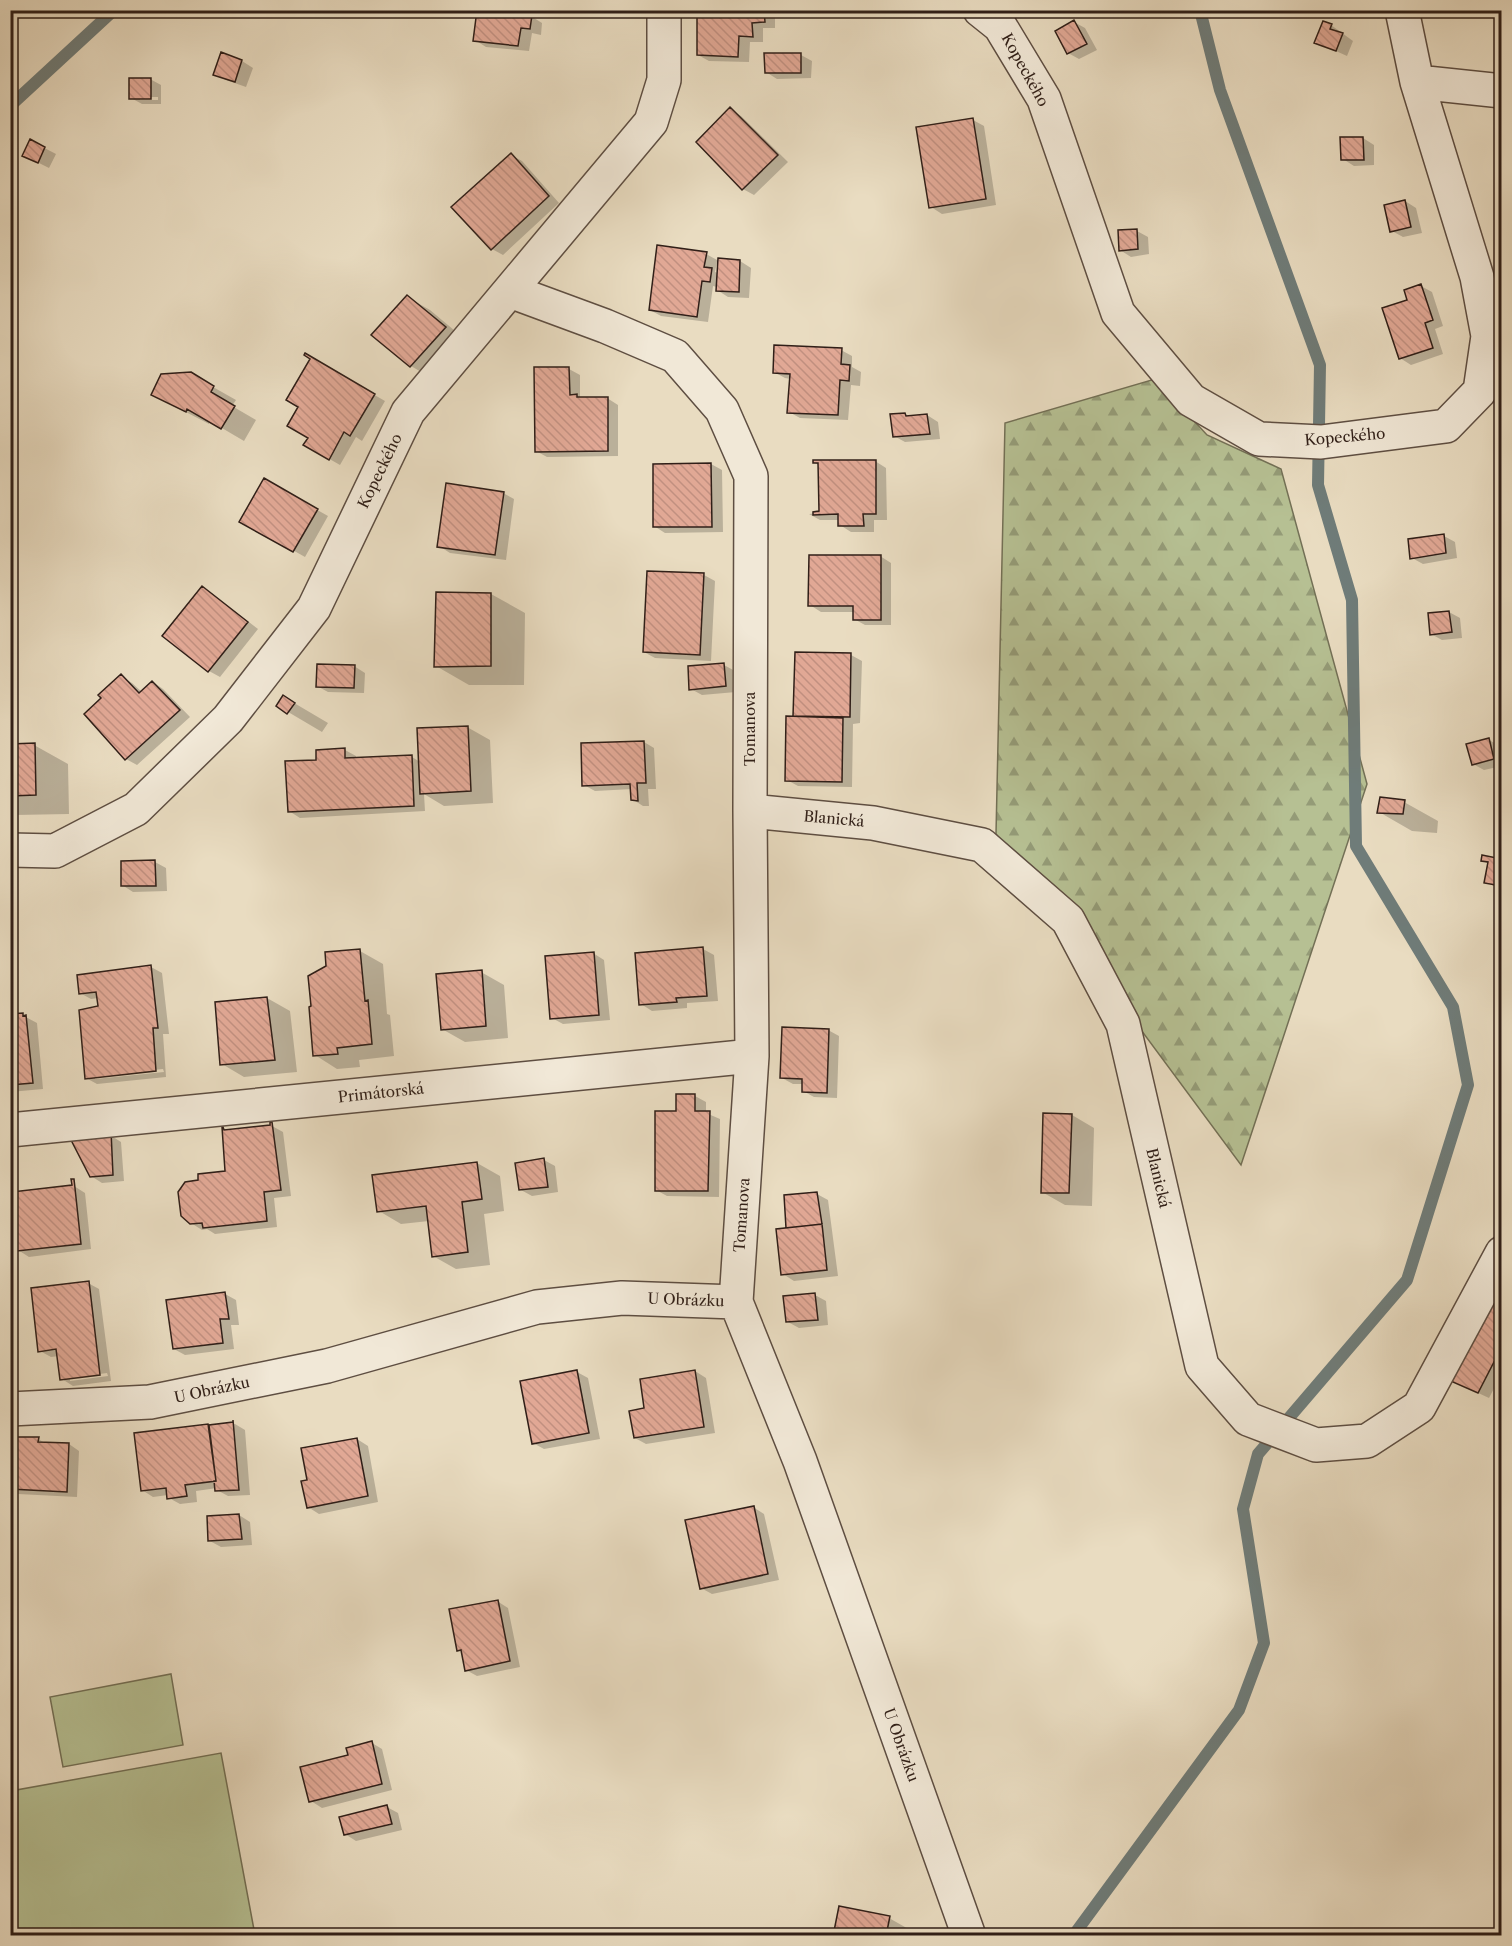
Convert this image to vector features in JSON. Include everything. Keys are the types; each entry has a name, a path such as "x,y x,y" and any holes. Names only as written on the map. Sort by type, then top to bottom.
{"street":[{"name":"Kopeckého","path":"10,850 55,851 136,808 228,719 314,608 408,412 651,122 664,80 664,10"},
{"name":"Kopeckého","path":"980,10 1000,26 1044,99 1118,313 1191,400 1259,439 1321,442 1446,426 1480,391 1488,336 1477,277 1418,82 1402,10"},
{"path":"1418,82 1502,91"},
{"name":"Tomanova","path":"510,291 605,326 675,356 722,410 751,476 752,1056 736,1302"},
{"name":"Blanická","path":"750,812 873,823 981,845 1068,920 1123,1024 1202,1366 1248,1419 1316,1445 1367,1441 1419,1407 1502,1252"},
{"name":"Primátorská","path":"10,1130 752,1056"},
{"name":"U Obrázku","path":"10,1409 150,1402 327,1366 537,1307 622,1298 736,1302 800,1461 969,1935"}],"green space":[{"path":"1155,379 1207,435 1281,469 1367,784 1241,1165 996,834 1005,423"},
{"path":"171,1674 183,1745 63,1767 50,1697"},
{"path":"221,1753 255,1935 11,1935 11,1791"}],"building":[{"path":"477,10 523,10 523,14 532,15 530,29 521,28 518,46 473,41"},
{"path":"697,10 764,10 765,22 752,23 753,37 739,36 738,57 697,55"},
{"path":"1074,20 1087,44 1067,54 1055,31"},
{"path":"1323,21 1332,24 1330,29 1343,33 1336,51 1314,43"},
{"path":"221,52 242,60 235,82 213,75"},
{"path":"764,53 801,53 801,73 765,73"},
{"path":"129,78 151,78 151,99 129,99"},
{"path":"730,107 778,155 742,190 696,142"},
{"path":"973,118 986,199 929,208 916,127"},
{"path":"1340,137 1363,137 1364,160 1341,160"},
{"path":"30,139 45,147 38,163 22,156"},
{"path":"511,153 549,196 491,250 451,207"},
{"path":"1405,200 1411,227 1390,232 1384,205"},
{"path":"1137,229 1138,249 1119,251 1118,230"},
{"path":"657,245 707,252 704,267 712,268 710,282 702,281 697,317 649,310"},
{"path":"718,258 740,260 739,292 716,291"},
{"path":"1421,284 1433,320 1425,323 1433,348 1399,359 1382,308 1407,300 1404,290"},
{"path":"407,295 446,327 410,367 371,335"},
{"path":"774,345 842,348 841,364 850,365 849,381 840,380 838,415 787,413 790,374 773,373"},
{"path":"305,353 375,394 350,436 344,432 329,460 303,445 308,438 287,426 298,407 286,400 310,359 304,355"},
{"path":"534,367 569,367 570,395 608,397 608,451 535,452"},
{"path":"191,372 214,386 211,392 235,406 221,429 187,409 186,412 151,395 161,374"},
{"path":"905,413 906,416 927,414 930,434 893,437 890,414"},
{"path":"813,460 876,460 876,514 863,514 864,526 838,526 838,514 813,515 813,512 819,511 818,463 813,463"},
{"path":"711,463 712,527 653,527 653,464"},
{"path":"264,478 318,509 293,552 239,522"},
{"path":"446,483 504,492 495,555 437,547"},
{"path":"1444,534 1446,553 1410,559 1408,539"},
{"path":"809,555 881,555 881,620 853,620 853,606 808,606"},
{"path":"647,571 704,573 700,655 643,652"},
{"path":"202,586 248,622 208,672 162,636"},
{"path":"436,592 491,593 491,666 434,667"},
{"path":"1449,611 1452,632 1430,635 1428,613"},
{"path":"795,652 851,653 850,717 793,716"},
{"path":"724,663 726,686 689,690 688,666"},
{"path":"317,664 355,665 354,688 316,687"},
{"path":"121,674 139,693 152,681 180,710 125,760 84,714 101,698 98,695"},
{"path":"283,695 295,703 287,714 276,706"},
{"path":"786,716 843,718 842,782 785,781"},
{"path":"468,726 471,791 420,794 417,728"},
{"path":"1489,738 1494,759 1472,765 1466,744"},
{"path":"644,741 646,783 637,783 638,801 631,800 630,784 582,786 581,743"},
{"path":"35,743 36,795 10,796 10,744"},
{"path":"345,748 345,758 412,755 414,806 288,812 285,761 316,760 316,750"},
{"path":"1380,797 1405,800 1403,814 1377,813"},
{"path":"1482,855 1502,859 1502,886 1484,883 1488,862 1481,861"},
{"path":"155,860 156,886 121,886 121,861"},
{"path":"703,947 707,996 676,998 677,1002 639,1005 635,953"},
{"path":"360,949 372,1044 337,1048 338,1054 313,1056 308,976 326,966 325,952"},
{"path":"594,952 599,1015 550,1019 545,956"},
{"path":"151,965 158,1028 153,1028 156,1071 85,1079 79,1010 98,1006 96,992 79,994 77,975"},
{"path":"482,970 486,1026 441,1030 436,974"},
{"path":"267,997 275,1060 220,1065 215,1002"},
{"path":"23,1013 23,1016 26,1015 33,1083 10,1085 10,1014"},
{"path":"782,1027 829,1029 827,1093 802,1092 802,1079 780,1078"},
{"path":"676,1094 695,1094 695,1111 710,1111 708,1191 655,1191 655,1111 676,1111"},
{"path":"1043,1113 1072,1114 1069,1193 1041,1193"},
{"path":"272,1122 281,1190 264,1192 267,1221 203,1228 202,1223 190,1224 181,1216 178,1192 185,1182 198,1180 198,1174 225,1171 222,1127 224,1130 270,1125"},
{"path":"111,1131 113,1175 90,1177 71,1140"},
{"path":"544,1158 548,1187 519,1190 515,1163"},
{"path":"477,1162 482,1199 462,1202 468,1252 432,1257 426,1206 377,1212 372,1175"},
{"path":"71,1179 74,1179 81,1244 17,1251 10,1187 12,1192 72,1185"},
{"path":"817,1192 822,1224 786,1228 784,1195"},
{"path":"822,1224 827,1270 781,1275 776,1229"},
{"path":"89,1281 100,1375 60,1380 56,1349 38,1352 31,1288"},
{"path":"1502,1289 1502,1365 1494,1362 1478,1393 1446,1379"},
{"path":"225,1292 229,1319 220,1319 223,1343 173,1349 166,1300"},
{"path":"815,1293 818,1320 786,1322 783,1296"},
{"path":"577,1370 589,1433 532,1444 520,1381"},
{"path":"695,1370 704,1427 634,1438 629,1411 644,1408 640,1379"},
{"path":"233,1420 239,1490 215,1491 214,1481 216,1481 209,1425 233,1422"},
{"path":"208,1424 216,1481 185,1485 187,1496 167,1499 166,1488 141,1491 134,1433"},
{"path":"10,1437 39,1437 38,1442 69,1443 67,1492 10,1489"},
{"path":"357,1438 368,1496 307,1508 301,1481 307,1480 301,1448"},
{"path":"754,1506 768,1574 700,1589 685,1520"},
{"path":"239,1514 242,1539 208,1541 207,1516"},
{"path":"498,1600 510,1661 465,1671 461,1650 457,1651 449,1609"},
{"path":"372,1741 382,1784 309,1802 300,1767 348,1755 346,1748"},
{"path":"387,1805 392,1824 344,1835 339,1817"},
{"path":"839,1906 890,1916 886,1936 833,1936"}],"waterway":[{"path":"10,106 114,10"},
{"path":"1073,1936 1239,1710 1264,1643 1243,1509 1258,1454 1407,1280 1468,1085 1453,1007 1356,846 1352,600 1318,485 1320,365 1220,90 1200,10"}]}
